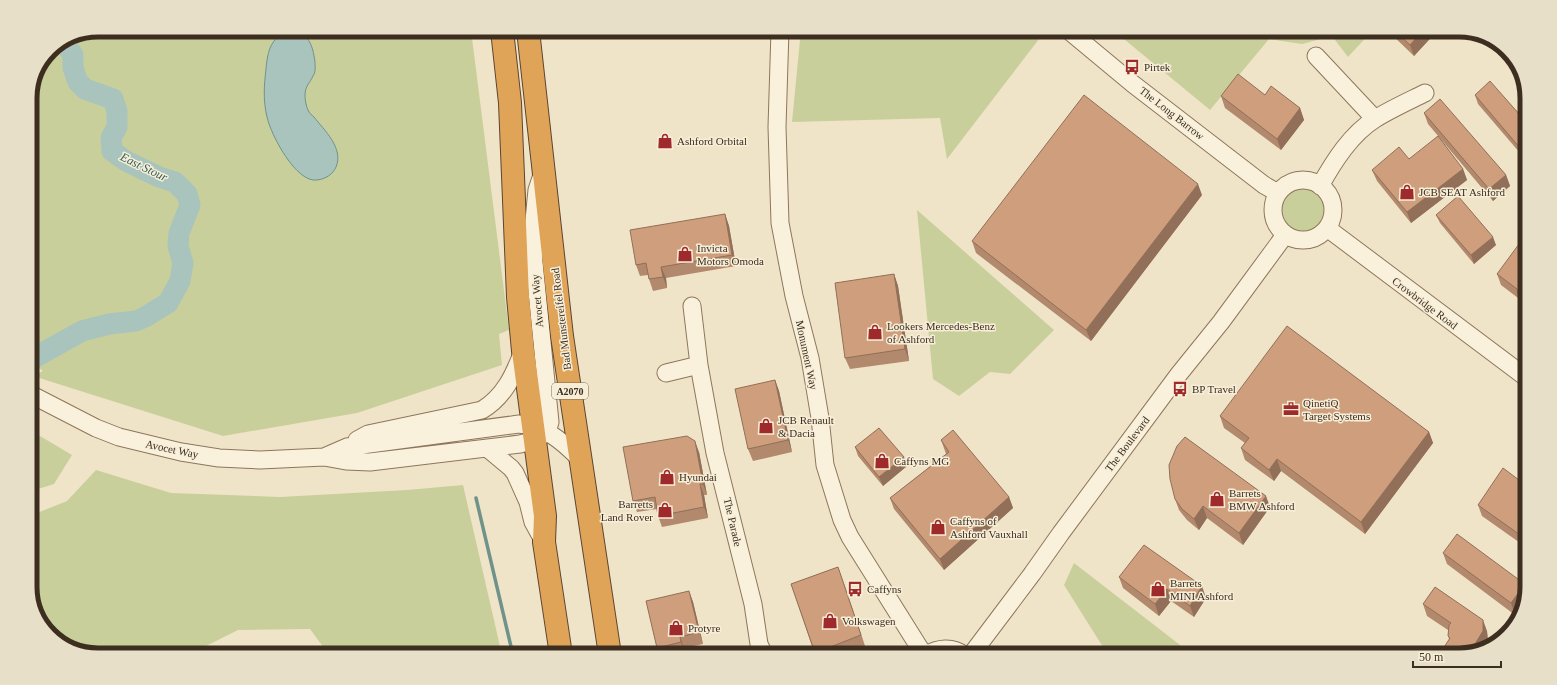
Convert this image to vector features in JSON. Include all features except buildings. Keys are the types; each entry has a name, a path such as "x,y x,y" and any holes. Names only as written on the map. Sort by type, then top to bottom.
{"highway":[{"path":"503,37 514,159 514,214 518,297 523,351 539,432 544,542 560,648"},
{"name":"Bad Munstereifel Road","path":"529,37 562,336 579,458 609,648"}],"street":[{"name":"Monument Way","path":"780,37 777,127 780,223 794,296 811,366 820,418 825,465 842,520 850,537 921,648"},
{"name":"The Long Barrow","path":"1077,37 1139,88 1264,185 1278,193"},
{"path":"1316,56 1375,119"},
{"path":"1320,186 1329,169 1346,145 1365,126 1425,92"},
{"name":"Avocet Way","path":"37,398 96,428 120,437 181,452 219,458 260,460 324,457 346,461 370,462 520,444 539,432 550,422 550,409 540,335 533,230 537,190 544,170"},
{"path":"1307,180 1320,186 1330,198 1333,206 1331,221 1327,228 1320,235 1303,241 1293,239 1285,235 1278,229 1273,216 1274,202 1278,193 1284,186 1293,181 1307,180"},
{"name":"Crowbridge Road","path":"1327,228 1520,373"},
{"name":"The Boulevard","path":"976,648 1032,574 1060,533 1179,374 1221,322 1285,235"},
{"name":"The Parade","path":"692,306 699,365 715,453 753,604 761,648"},
{"name":"Avocet Way","path":"324,457 347,447 359,438 368,434 482,410 490,405 508,385 523,351"},
{"path":"666,373 699,365"},
{"name":"Avocet Way","path":"347,447 519,424 539,432"},
{"path":"539,432 562,442 579,458"},
{"path":"487,448 515,472 528,502 533,522 544,542"}],"green space":[{"path":"98,37 472,37 509,330 499,334 502,365 357,413 223,436 37,377 37,374 43,371 37,367 37,94 38,86 47,64 64,47 86,38"},
{"path":"629,37 734,37 726,38 649,39"},
{"path":"800,37 1041,37 947,159 940,118 792,122"},
{"path":"1121,37 1328,37 1302,44 1269,39 1210,110"},
{"path":"1333,37 1367,37 1348,57"},
{"path":"1302,188 1315,192 1321,198 1325,211 1321,224 1315,230 1302,234 1289,230 1283,224 1279,211 1283,198 1289,192"},
{"path":"917,210 1054,330 1010,374 990,372 959,396 933,379"},
{"path":"37,434 72,455 54,484 37,489"},
{"path":"96,470 171,493 280,497 407,490 463,485 500,648 324,648 310,629 238,630 202,648 86,647 64,638 52,627 43,614 38,599 37,513 67,501"},
{"path":"1074,563 1184,648 1104,648 1064,585"}],"water":[{"path":"278,37 306,37 311,44 315,62 315,73 305,92 305,99 309,112 323,128 335,146 338,160 336,167 329,176 317,180 309,179 301,174 293,166 279,146 269,125 264,93 265,75 268,54 270,47"}],"waterway":[{"name":"East Stour","path":"37,356 82,331 109,324 136,321 168,303 180,281 183,263 178,246 179,233 190,205 187,194 175,182 159,177 126,161 112,151 111,138 117,127 117,111 113,99 85,89 78,82 73,68 73,55 66,46"},
{"path":"476,498 511,648"}],"place":[{"name":"Pirtek","path":"1132,67"},
{"name":"Ashford Orbital","path":"665,141"},
{"name":"JCB SEAT Ashford","path":"1407,192"},
{"name":"Invicta Motors Omoda","path":"685,254"},
{"name":"Lookers Mercedes-Benz of Ashford","path":"875,332"},
{"name":"BP Travel","path":"1180,389"},
{"name":"QinetiQ Target Systems","path":"1291,409"},
{"name":"JCB Renault & Dacia","path":"766,426"},
{"name":"Caffyns MG","path":"882,461"},
{"name":"Hyundai","path":"667,477"},
{"name":"Barrets BMW Ashford","path":"1217,499"},
{"name":"Barretts Land Rover","path":"665,510"},
{"name":"Caffyns of Ashford Vauxhall","path":"938,527"},
{"name":"Caffyns","path":"855,589"},
{"name":"Barrets MINI Ashford","path":"1158,589"},
{"name":"Volkswagen","path":"830,621"},
{"name":"Protyre","path":"676,628"}]}
